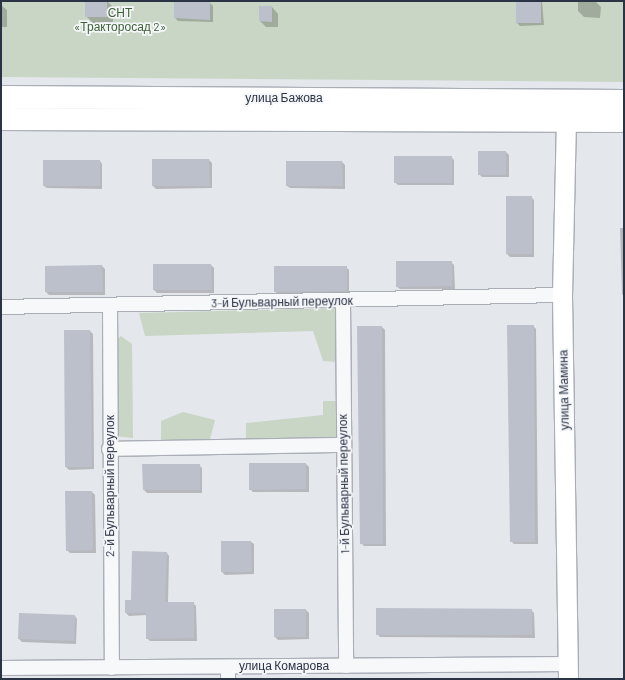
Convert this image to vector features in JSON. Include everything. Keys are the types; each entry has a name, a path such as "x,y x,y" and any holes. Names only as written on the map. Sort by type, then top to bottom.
{"main road":[{"name":"улица Бажова","path":"1,96 566,110"},
{"path":"566,110 624,101"},
{"name":"улица Бажова","path":"1,119 566,110"},
{"path":"566,110 624,121"},
{"name":"улица Мамина","path":"566,110 562,295 568,672"}],"street":[{"name":"3-й Бульварный переулок","path":"1,307 344,301 562,295"},
{"name":"1-й Бульварный переулок","path":"344,301 343,445 346,666"},
{"name":"2-й Бульварный переулок","path":"110,305 109,449 112,668"},
{"path":"109,449 343,445"},
{"name":"улица Комарова","path":"1,668 73,673 112,668 228,673 346,666 385,672 568,672"}],"green space":[{"name":"СНТ «Тракторосад 2»","path":"1,1 624,1 624,82 1,77"},
{"path":"335,308 337,362 323,361 313,331 145,336 139,313"},
{"path":"121,336 132,344 133,438 114,436 113,343"},
{"path":"323,401 336,401 336,439 246,442 246,423 323,415"},
{"path":"183,412 215,420 209,443 161,440 161,421"}],"building":[{"path":"85,1 107,1 107,17 85,17"},
{"path":"174,1 210,2 210,20 174,18"},
{"path":"516,1 541,1 541,23 516,23"},
{"path":"259,6 272,6 272,22 259,21"},
{"path":"478,151 506,151 506,175 478,175"},
{"path":"394,156 452,156 452,183 394,183"},
{"path":"152,159 209,159 210,186 152,186"},
{"path":"43,160 100,160 100,186 43,186"},
{"path":"286,161 342,161 343,186 286,186"},
{"path":"506,196 532,196 532,254 506,254"},
{"path":"396,261 452,261 452,286 396,287"},
{"path":"153,264 211,264 212,290 153,290"},
{"path":"102,265 103,292 45,292 45,266"},
{"path":"274,266 347,266 347,291 274,292"},
{"path":"507,325 534,325 535,542 510,542"},
{"path":"357,326 382,326 383,544 360,544"},
{"path":"64,330 90,330 92,467 65,467"},
{"path":"249,463 306,463 306,489 249,490"},
{"path":"142,464 200,464 200,490 143,490"},
{"path":"65,491 92,491 93,550 66,551"},
{"path":"221,541 251,541 252,572 221,572"},
{"path":"132,551 167,552 165,602 194,602 194,638 146,639 146,613 125,613 125,600 131,600"},
{"path":"376,608 532,609 532,635 376,635"},
{"path":"274,609 306,609 306,637 274,637"},
{"path":"19,613 75,615 74,641 18,639"}]}
